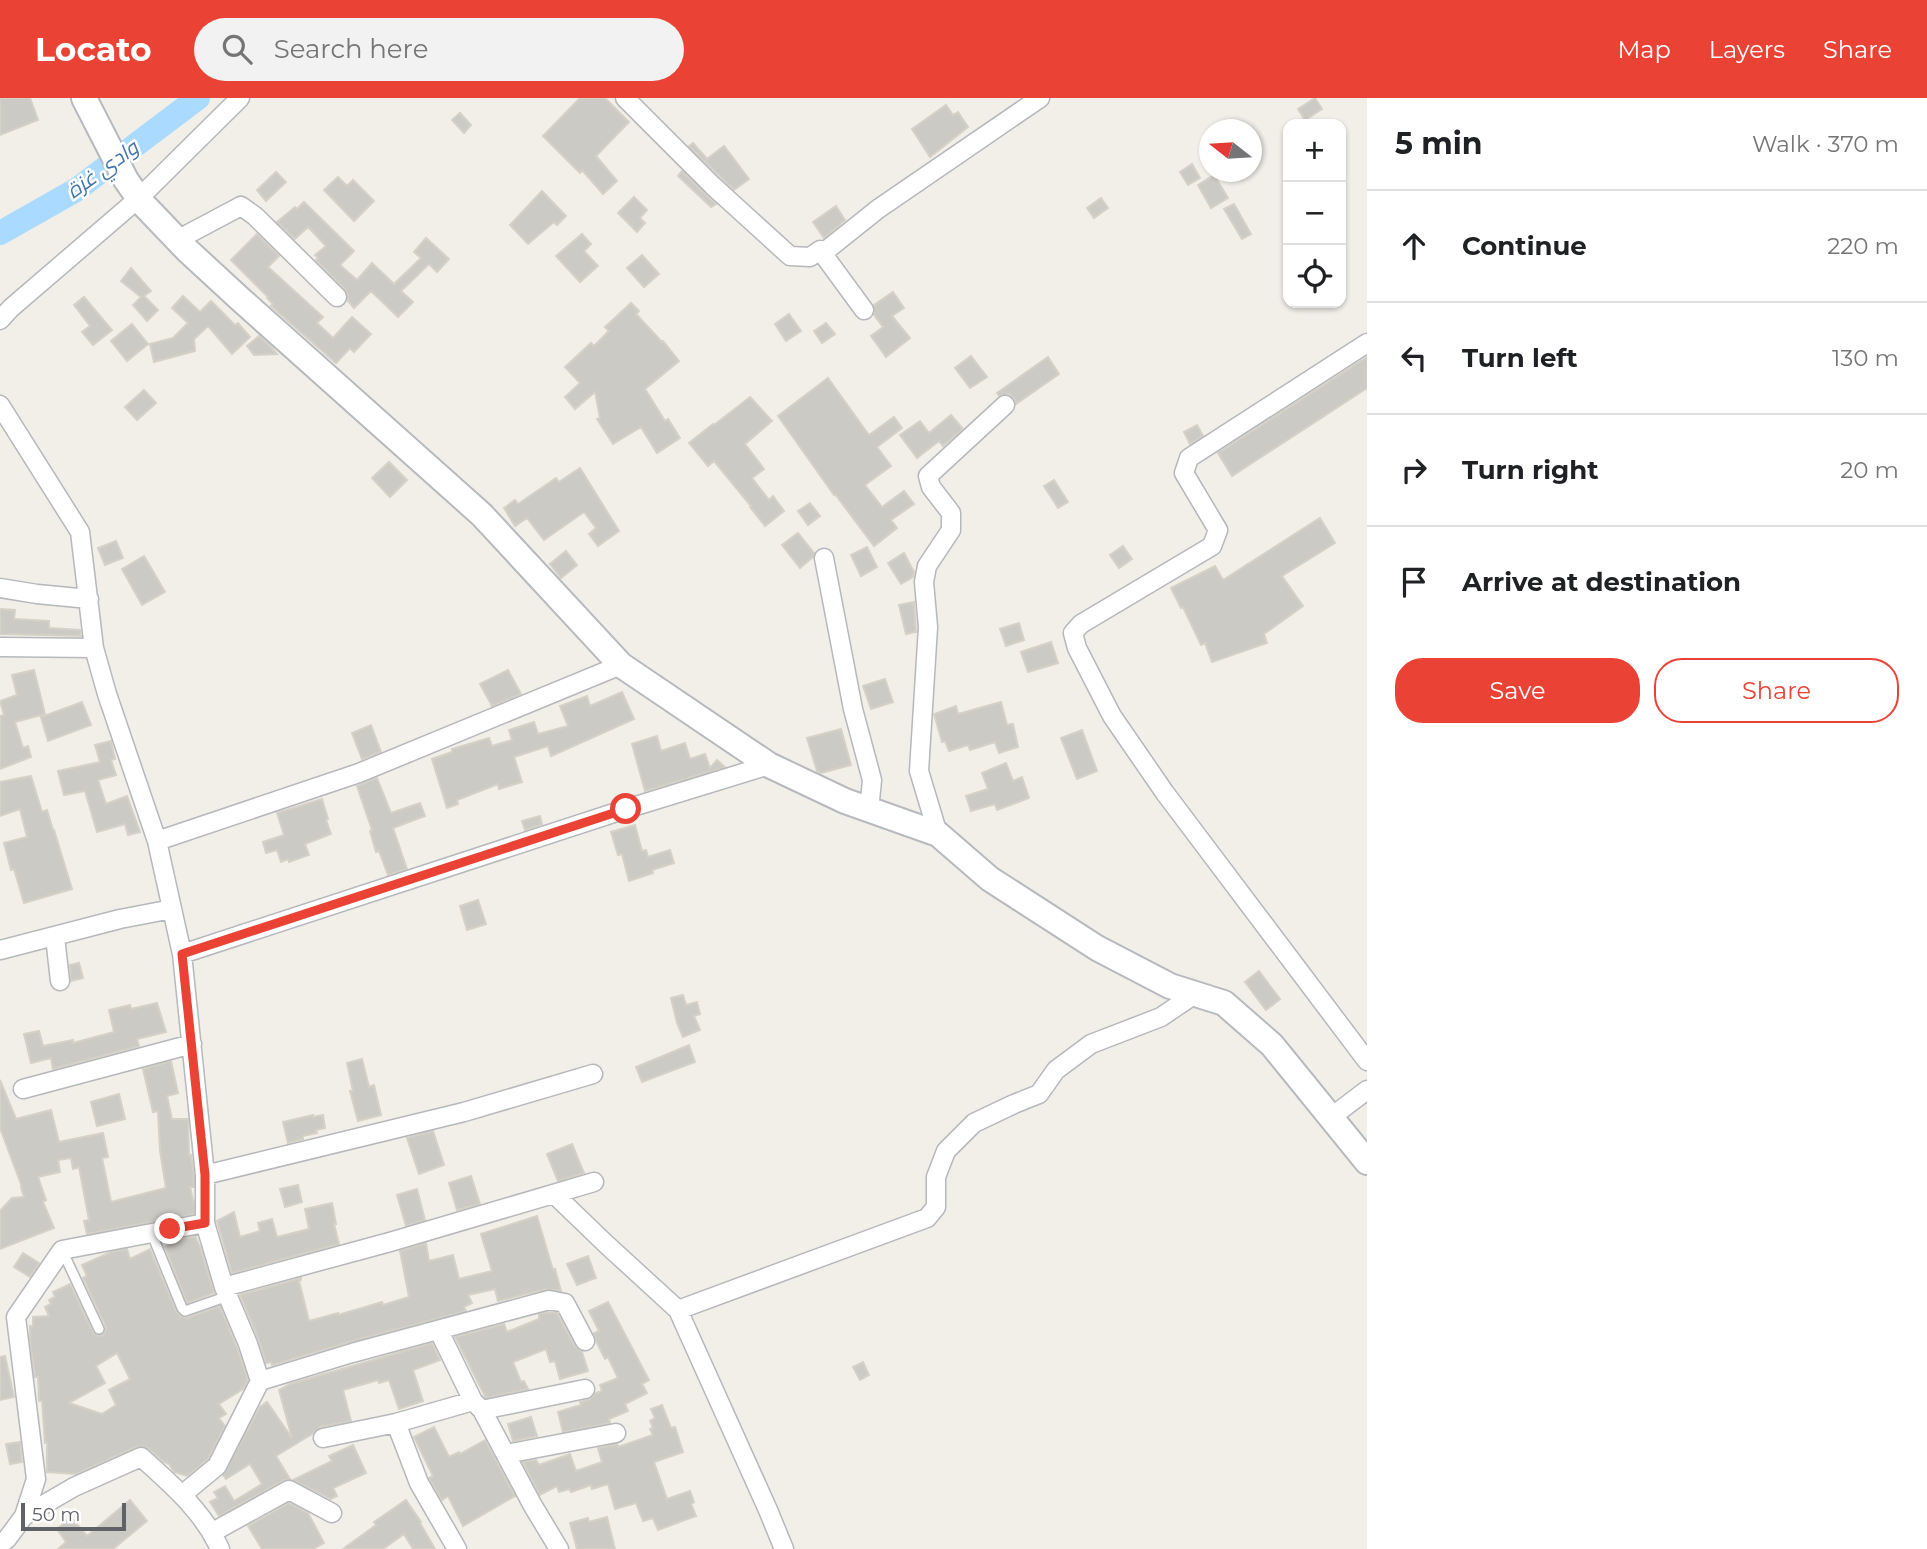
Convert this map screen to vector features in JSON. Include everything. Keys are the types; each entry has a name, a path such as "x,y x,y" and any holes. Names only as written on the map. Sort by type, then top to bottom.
{"street":[{"path":"84,98 132,189 177,240 239,299 482,515 621,665 769,765 845,801 938,834 990,878 1097,948 1170,986 1224,1003 1272,1045 1367,1163"},
{"path":"0,320 132,189 240,98"},
{"path":"625,98 713,186 790,256 810,257 820,250 864,310"},
{"path":"823,253 878,209 1040,98"},
{"path":"177,240 241,206 255,216 337,297"},
{"path":"1367,343 1189,458 1184,473 1218,530 1212,546 1081,624 1073,633 1077,648 1112,716 1165,793 1367,1061"},
{"path":"0,405 80,532 94,648 107,694 158,841 182,954 205,1175 205,1223 226,1292 260,1381 217,1466 183,1494"},
{"path":"938,834 919,771 928,627 924,582 927,566 951,530 951,513 931,487 928,476 1005,405"},
{"path":"824,558 853,709 873,780 869,810"},
{"path":"0,588 89,598"},
{"path":"0,647 94,648"},
{"path":"158,841 359,772 621,665"},
{"path":"182,954 769,765"},
{"path":"0,950 120,919 172,909"},
{"path":"55,937 60,981"},
{"path":"678,1310 928,1218 936,1207 936,1177 946,1151 974,1123 1039,1094 1056,1070 1091,1044 1161,1017 1195,994"},
{"path":"23,1089 192,1044"},
{"path":"205,1175 464,1112 593,1074"},
{"path":"1330,1118 1367,1090"},
{"path":"226,1292 594,1182"},
{"path":"554,1194 678,1310 784,1549"},
{"path":"0,1545 24,1516 36,1479 16,1317 62,1250 205,1223"},
{"path":"260,1381 352,1353 549,1300 565,1303 585,1341"},
{"path":"439,1331 559,1549"},
{"path":"323,1438 478,1406 585,1389"},
{"path":"396,1423 419,1483 457,1549"},
{"path":"506,1454 616,1433"},
{"path":"24,1516 74,1487 141,1457 183,1494 217,1541 289,1490 332,1513"}],"lane":[{"path":"151,1232 185,1311 226,1292"},
{"path":"62,1250 99,1329"}],"building":[{"path":"0,98 30,98 38,120 0,135"},
{"path":"580,98 605,98 629,122 596,156 617,181 603,194 582,170 580,173 543,136"},
{"path":"1315,98 1322,109 1304,119 1298,109"},
{"path":"946,105 953,115 958,112 968,127 930,157 912,129"},
{"path":"460,113 471,125 464,133 452,120"},
{"path":"693,143 707,159 724,146 749,179 734,190 689,146"},
{"path":"1192,164 1199,179 1188,185 1180,172"},
{"path":"682,171 716,204 711,207 678,176"},
{"path":"276,172 286,182 266,201 257,190"},
{"path":"338,177 347,186 353,180 374,201 354,221 324,190"},
{"path":"1203,182 1218,182 1228,198 1211,208 1198,185"},
{"path":"542,191 566,216 557,225 554,222 528,244 510,225"},
{"path":"634,197 647,210 640,218 645,223 637,232 618,213"},
{"path":"1101,198 1108,208 1094,218 1087,208"},
{"path":"304,202 354,251 340,265 357,280 372,263 394,284 421,258 414,252 426,238 449,259 437,272 429,264 401,291 413,302 398,317 371,291 354,308 348,301 345,289 316,260 318,258 315,255 326,246 308,227 295,239 277,222"},
{"path":"1234,204 1251,234 1242,239 1224,209"},
{"path":"836,206 845,220 824,238 813,222"},
{"path":"257,234 279,256 268,267 323,317 317,323 333,338 352,317 371,334 354,352 350,348 336,363 271,306 273,304 268,297 231,260"},
{"path":"582,234 591,244 584,251 598,266 580,282 556,256"},
{"path":"642,255 659,274 644,287 627,268"},
{"path":"131,268 151,291 144,296 158,310 147,321 133,305 141,297 121,281"},
{"path":"893,292 904,308 892,316 910,338 886,357 871,336 883,327 874,315 874,305"},
{"path":"183,296 200,312 211,301 235,325 238,323 250,337 232,354 208,326 194,339 195,351 154,362 150,344 173,338 188,323 172,308"},
{"path":"84,297 112,330 93,345 82,332 90,326 74,305"},
{"path":"631,303 639,311 636,314 679,361 645,389 665,421 668,419 680,438 657,453 641,427 613,444 597,419 600,418 595,392 575,409 565,397 580,383 565,367 591,343 594,346 609,331 605,327"},
{"path":"789,314 801,331 786,341 775,324"},
{"path":"826,323 835,334 822,343 814,331"},
{"path":"132,324 148,344 127,361 111,341"},
{"path":"259,336 277,354 254,355 247,346"},
{"path":"971,356 987,377 970,388 955,368"},
{"path":"1048,357 1059,374 1016,404 1009,394 999,396 997,393"},
{"path":"1367,357 1367,388 1232,476 1218,453"},
{"path":"828,378 869,435 894,417 902,428 877,447 891,466 865,485 882,507 904,491 914,504 891,520 897,528 874,546 778,416"},
{"path":"144,390 156,403 137,420 125,407"},
{"path":"750,397 772,421 745,444 764,469 752,478 769,500 773,496 784,511 765,526 714,461 708,466 689,443"},
{"path":"951,415 963,429 943,446 939,441 917,458 900,435 920,421 929,433"},
{"path":"1197,425 1203,436 1190,444 1184,432"},
{"path":"389,462 407,480 390,497 372,478"},
{"path":"580,468 619,531 598,546 589,534 596,528 584,512 544,540 527,518 515,526 504,508 515,500 518,504 556,478 559,482"},
{"path":"1054,480 1068,502 1058,508 1044,486"},
{"path":"810,503 820,516 808,525 798,511"},
{"path":"1320,518 1335,543 1282,576 1303,606 1264,634 1267,643 1212,662 1205,643 1201,645 1171,588 1215,566 1223,580"},
{"path":"798,533 814,553 800,568 782,545"},
{"path":"116,541 123,558 105,565 98,548"},
{"path":"1123,546 1132,559 1119,568 1110,555"},
{"path":"867,547 877,567 861,576 851,555"},
{"path":"566,551 577,565 561,578 550,564"},
{"path":"904,553 914,572 913,577 901,584 888,563"},
{"path":"144,556 165,592 142,605 122,569"},
{"path":"914,602 916,632 906,634 899,605"},
{"path":"0,609 15,610 14,619 49,621 49,628 80,630 81,636 0,634"},
{"path":"1019,623 1024,640 1006,646 1000,629"},
{"path":"1051,642 1058,663 1028,672 1021,652"},
{"path":"34,670 45,714 15,722 23,748 28,746 31,757 0,769 0,716 4,715 0,701 17,695 12,675"},
{"path":"508,670 521,694 492,706 480,684"},
{"path":"885,679 893,702 871,709 863,686"},
{"path":"622,692 634,719 551,756 548,746 514,757 522,782 499,789 498,784 457,800 458,804 447,808 432,759 452,752 452,749 489,738 492,746 512,740 509,730 534,722 538,734 568,726 560,706 587,696 590,706"},
{"path":"82,702 91,725 48,741 41,717"},
{"path":"1001,702 1007,725 1013,724 1018,747 999,753 995,742 970,750 968,745 949,751 945,741 942,742 934,714 956,706 958,714"},
{"path":"371,725 381,752 362,759 352,733"},
{"path":"841,729 851,765 821,773 817,771 807,738"},
{"path":"1082,730 1097,771 1077,779 1061,738"},
{"path":"657,736 661,751 685,743 690,759 705,754 710,768 717,760 725,767 645,791 632,744"},
{"path":"111,741 115,759 111,760 116,775 98,780 106,804 127,796 140,832 128,835 125,824 97,832 85,791 64,795 58,771 100,762 95,745"},
{"path":"1006,763 1013,781 1022,777 1029,798 997,810 995,804 971,811 966,796 988,789 982,773"},
{"path":"31,776 42,812 47,810 72,889 24,903 4,843 27,837 20,809 0,816 0,782"},
{"path":"377,778 391,813 420,803 425,816 393,828 407,869 388,875 379,851 376,852 370,831 372,830 357,786"},
{"path":"322,799 331,834 305,844 309,855 289,862 288,859 281,862 277,850 266,853 263,842 284,835 277,813"},
{"path":"540,816 542,824 525,830 522,821"},
{"path":"635,825 642,851 646,850 648,857 670,850 674,863 629,881 622,854 618,855 611,832"},
{"path":"478,900 486,924 467,930 460,906"},
{"path":"79,963 83,978 71,981 70,965"},
{"path":"1259,971 1280,999 1266,1010 1245,982"},
{"path":"683,995 686,1005 697,1002 700,1014 694,1016 700,1030 683,1037 671,998"},
{"path":"157,1003 166,1032 137,1039 139,1046 53,1069 51,1058 31,1063 24,1034 39,1031 43,1046 73,1040 73,1043 114,1032 109,1010 130,1005 131,1009"},
{"path":"689,1045 695,1062 642,1082 636,1067"},
{"path":"362,1059 369,1087 374,1085 381,1115 358,1121 350,1091 353,1091 347,1063"},
{"path":"171,1061 178,1093 167,1096 172,1119 188,1119 189,1155 194,1176 194,1187 190,1187 194,1214 87,1234 84,1221 89,1220 79,1167 73,1169 71,1158 58,1160 60,1172 38,1177 46,1200 43,1202 54,1228 0,1249 0,1211 12,1198 24,1197 0,1128 0,1080 16,1119 51,1110 59,1142 103,1133 108,1157 102,1158 111,1202 166,1188 160,1151 158,1111 153,1112 143,1069"},
{"path":"119,1094 125,1119 97,1126 91,1102"},
{"path":"323,1115 325,1128 288,1143 283,1122"},
{"path":"433,1131 444,1165 419,1174 407,1138"},
{"path":"572,1144 584,1173 558,1181 547,1154"},
{"path":"471,1176 480,1204 457,1210 449,1183"},
{"path":"298,1185 302,1202 285,1207 280,1189"},
{"path":"417,1189 425,1220 406,1226 397,1195"},
{"path":"332,1203 339,1244 232,1273 217,1221 234,1212 240,1237 260,1231 258,1223 272,1219 277,1237 309,1229 305,1209"},
{"path":"537,1216 561,1291 546,1289 498,1301 495,1289 468,1295 472,1303 464,1307 466,1311 272,1365 271,1362 266,1363 240,1295 301,1278 299,1281 309,1321 382,1302 383,1305 409,1297 400,1251 426,1243 429,1261 453,1255 459,1279 492,1271 481,1234"},
{"path":"195,1236 214,1293 187,1303 165,1247"},
{"path":"127,1249 130,1259 150,1249 176,1311 181,1316 187,1318 220,1306 248,1380 243,1389 219,1404 226,1414 219,1418 225,1426 208,1459 187,1476 174,1472 169,1464 142,1446 76,1474 47,1472 47,1443 42,1401 39,1401 38,1377 35,1377 30,1326 33,1326 33,1317 49,1316 45,1307 51,1304 49,1300 55,1297 53,1292 70,1284 93,1332 98,1336 103,1335 106,1327 83,1278 87,1276 82,1265 111,1252","holes":["117,1353 130,1379 109,1390 116,1405 102,1414 69,1403 105,1383 96,1366"]},
{"path":"23,1253 39,1263 30,1277 14,1267"},
{"path":"588,1256 596,1278 577,1285 567,1264"},
{"path":"608,1302 649,1380 642,1384 647,1393 625,1404 628,1411 609,1419 610,1423 563,1432 558,1412 581,1405 580,1402 602,1391 600,1385 618,1378 608,1357 605,1359 596,1341 594,1333 599,1331 589,1311"},
{"path":"557,1313 575,1346 582,1352 588,1371 560,1379 555,1361 550,1362 546,1349 513,1362 521,1382 524,1381 528,1389 486,1398 455,1337 504,1324 507,1332 539,1319 539,1314"},
{"path":"432,1343 440,1360 413,1370 423,1401 399,1409 389,1380 379,1383 378,1380 343,1390 351,1421 320,1427 276,1456 290,1479 219,1516 210,1502 218,1498 214,1492 225,1486 234,1501 262,1484 250,1464 226,1479 223,1475 260,1407 267,1402 292,1438 279,1390 290,1384"},
{"path":"5,1356 14,1397 0,1400 0,1357"},
{"path":"863,1362 869,1375 860,1380 853,1367"},
{"path":"662,1405 671,1428 675,1427 683,1452 654,1462 667,1499 690,1491 696,1516 658,1530 653,1518 643,1521 636,1503 615,1509 608,1484 592,1489 591,1485 571,1492 569,1489 559,1492 557,1486 540,1495 523,1462 536,1460 539,1465 570,1454 576,1471 602,1462 598,1448 617,1444 618,1447 653,1435 650,1421 655,1418 651,1409"},
{"path":"531,1417 537,1436 513,1441 508,1424"},
{"path":"434,1427 449,1457 485,1440 515,1496 463,1526 448,1496 442,1500 429,1478 433,1476 414,1437"},
{"path":"20,1442 22,1462 10,1464 6,1444"},
{"path":"353,1445 366,1473 333,1488 337,1496 331,1499 293,1480 332,1461 329,1456"},
{"path":"130,1500 147,1521 113,1549 58,1549 66,1542 57,1529 71,1517 87,1536"},
{"path":"406,1500 435,1549 413,1549 404,1534 383,1549 343,1549 376,1525 374,1522"},
{"path":"289,1503 308,1513 324,1543 313,1549 262,1549 248,1526"},
{"path":"607,1517 615,1549 577,1549 570,1523"}],"waterway":[{"name":"وادي غزة","path":"0,233 76,190 198,98"}],"route":[{"path":"170,1229 205,1223 205,1175 182,954 626,809"}]}
